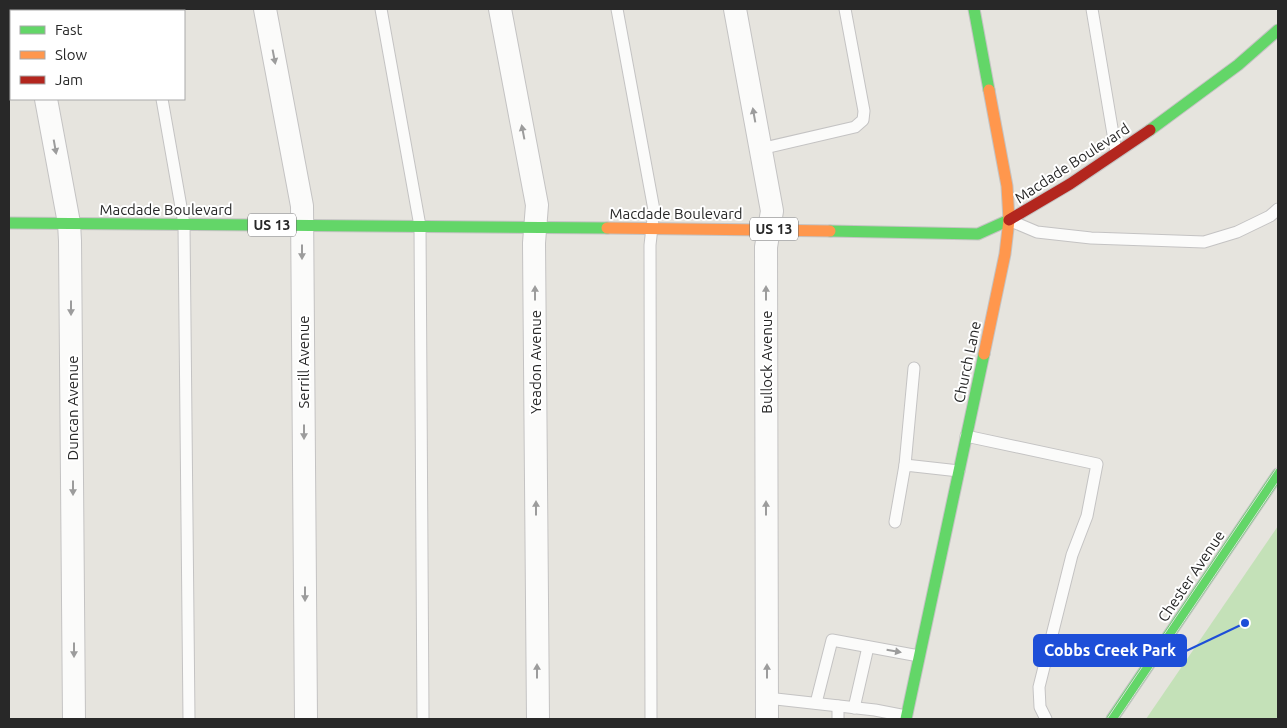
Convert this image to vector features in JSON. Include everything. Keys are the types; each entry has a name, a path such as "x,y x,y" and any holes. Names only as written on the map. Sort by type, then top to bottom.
{"main road":[{"name":"Church Lane","path":"906,718 1005,254 1010,220 1007,186 974,9"},
{"name":"Macdade Boulevard","path":"9,223 769,229 978,234 1010,220 1116,154 1205,90 1278,30"},
{"name":"Chester Avenue","path":"1112,719 1278,474"}],"street":[{"name":"Serrill Avenue","path":"265,9 301,199 306,719"},
{"name":"Yeadon Avenue","path":"500,9 536,206 538,719"},
{"name":"Bullock Avenue","path":"735,9 772,211 766,247 767,709"},
{"name":"Duncan Avenue","path":"46,100 69,223 74,719"}],"lane":[{"path":"381,9 420,226 423,719"},
{"path":"617,9 654,210 650,246 651,719"},
{"path":"760,148 855,127 863,120 864,111 845,9"},
{"path":"1092,9 1116,154"},
{"path":"162,100 184,224 189,719"},
{"path":"1010,220 1037,232 1091,238 1204,242 1238,232 1270,216 1278,209"},
{"path":"895,522 905,465 914,368"},
{"path":"966,436 1097,464 1088,516 1072,555 1039,686 1040,707 1046,719"},
{"path":"905,465 959,471"},
{"path":"816,703 832,640 919,656"},
{"path":"854,708 868,647"},
{"path":"767,709 816,703 906,718"},
{"path":"838,706 838,719"}],"green space":[{"path":"1278,526 1278,719 1146,719"}],"tram line":[{"path":"1107,719 1278,466"},
{"path":"1118,719 1278,482"}],"traffic: fast":[{"path":"974,9 989,90"},
{"path":"1150,130 1238,65 1278,30"},
{"path":"830,231 978,234 1009,220"},
{"path":"9,223 607,228"},
{"path":"906,719 984,354"},
{"path":"1112,719 1278,474"}],"traffic: slow":[{"path":"984,354 1005,254 1009,220 1007,186 989,90"},
{"path":"607,228 830,231"}],"traffic: jam":[{"path":"1009,220 1070,184 1150,130"}],"place":[{"name":"Cobbs Creek Park","path":"1245,623"}]}
